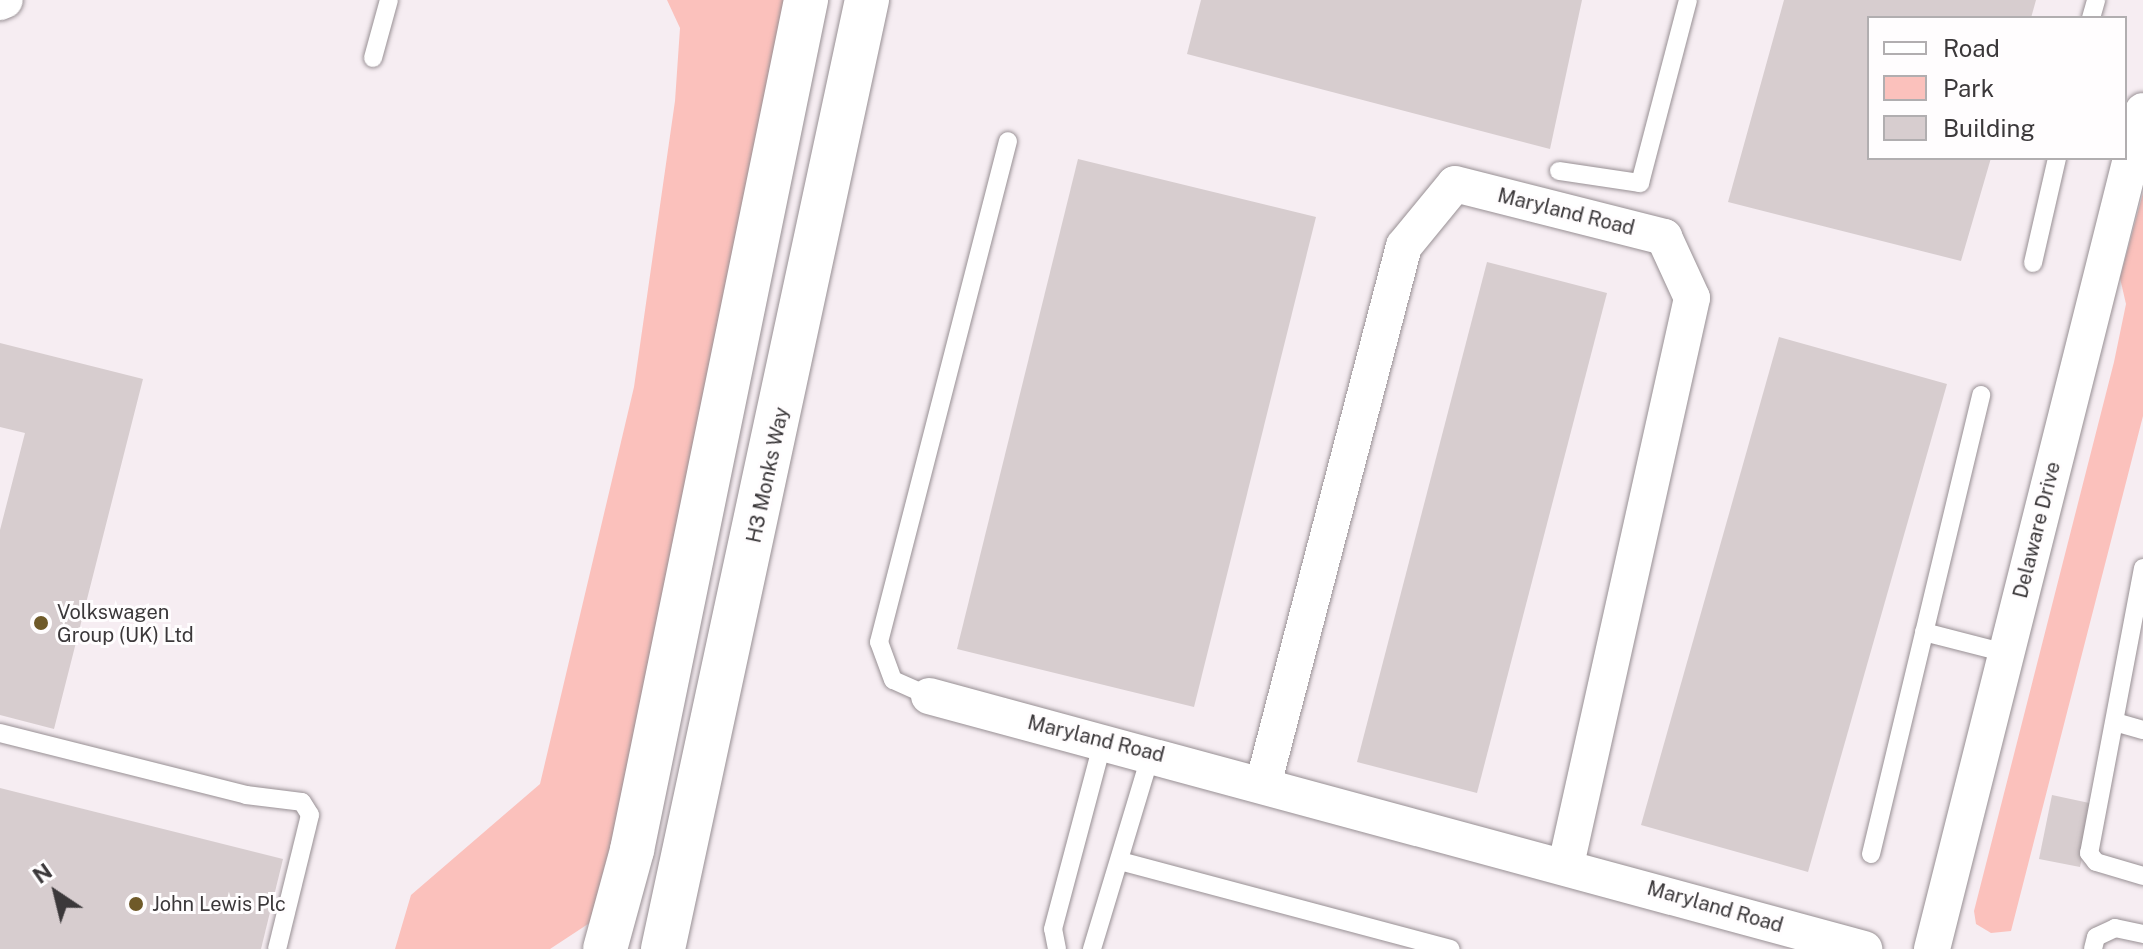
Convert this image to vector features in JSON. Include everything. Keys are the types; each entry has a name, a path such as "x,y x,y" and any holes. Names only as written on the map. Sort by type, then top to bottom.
{"main road":[{"path":"605,949 632,850 806,0"},
{"name":"H3 Monks Way","path":"663,949 867,0"}],"street":[{"name":"Delaware Drive","path":"2127,158 2136,121"},
{"name":"Delaware Drive","path":"1932,949 2126,160"},
{"name":"Maryland Road","path":"1264,781 1404,246 1455,184 1664,237 1692,298 1566,865"},
{"name":"Maryland Road","path":"929,696 1264,781 1864,949"}],"lane":[{"path":"373,58 389,0"},
{"path":"1559,171 1640,183 1688,0"},
{"path":"929,696 893,680 879,642 1008,141"},
{"path":"2033,263 2057,160"},
{"path":"1871,854 1981,395"},
{"path":"2143,568 2138,608 2089,853 2096,862 2143,876"},
{"path":"1924,632 2006,653"},
{"path":"2115,722 2143,730"},
{"path":"0,733 246,795 302,802 310,815 277,949"},
{"path":"1057,949 1053,929 1103,741"},
{"path":"1092,949 1151,753"},
{"path":"1120,861 1451,949"},
{"path":"2093,949 2096,937 2115,928 2143,934"}],"green space":[{"path":"667,0 806,0 617,905 550,949 395,949 411,895 540,784 634,387 675,101 680,28"},
{"path":"2143,193 2143,416 2011,931 1991,933 1976,924 1974,911 2114,362 2126,304 2120,278"}],"building":[{"path":"1201,0 1582,0 1550,149 1187,54"},
{"path":"1784,0 2036,0 2032,16 1867,16 1867,160 1990,160 1961,261 1728,202"},
{"path":"1078,159 1316,217 1194,707 957,649"},
{"path":"1487,262 1607,293 1477,793 1357,762"},
{"path":"1779,337 1947,384 1808,872 1641,825"},
{"name":"Volkswagen Group (UK) Ltd","path":"0,343 143,379 54,729 0,715 0,530 25,433 0,427"},
{"name":"John Lewis Plc","path":"0,788 283,859 261,949 0,949"},
{"path":"2052,795 2094,804 2080,867 2039,859"}],"place":[{"name":"Volkswagen Group (UK) Ltd","path":"41,623"},
{"name":"John Lewis Plc","path":"136,904"}]}
